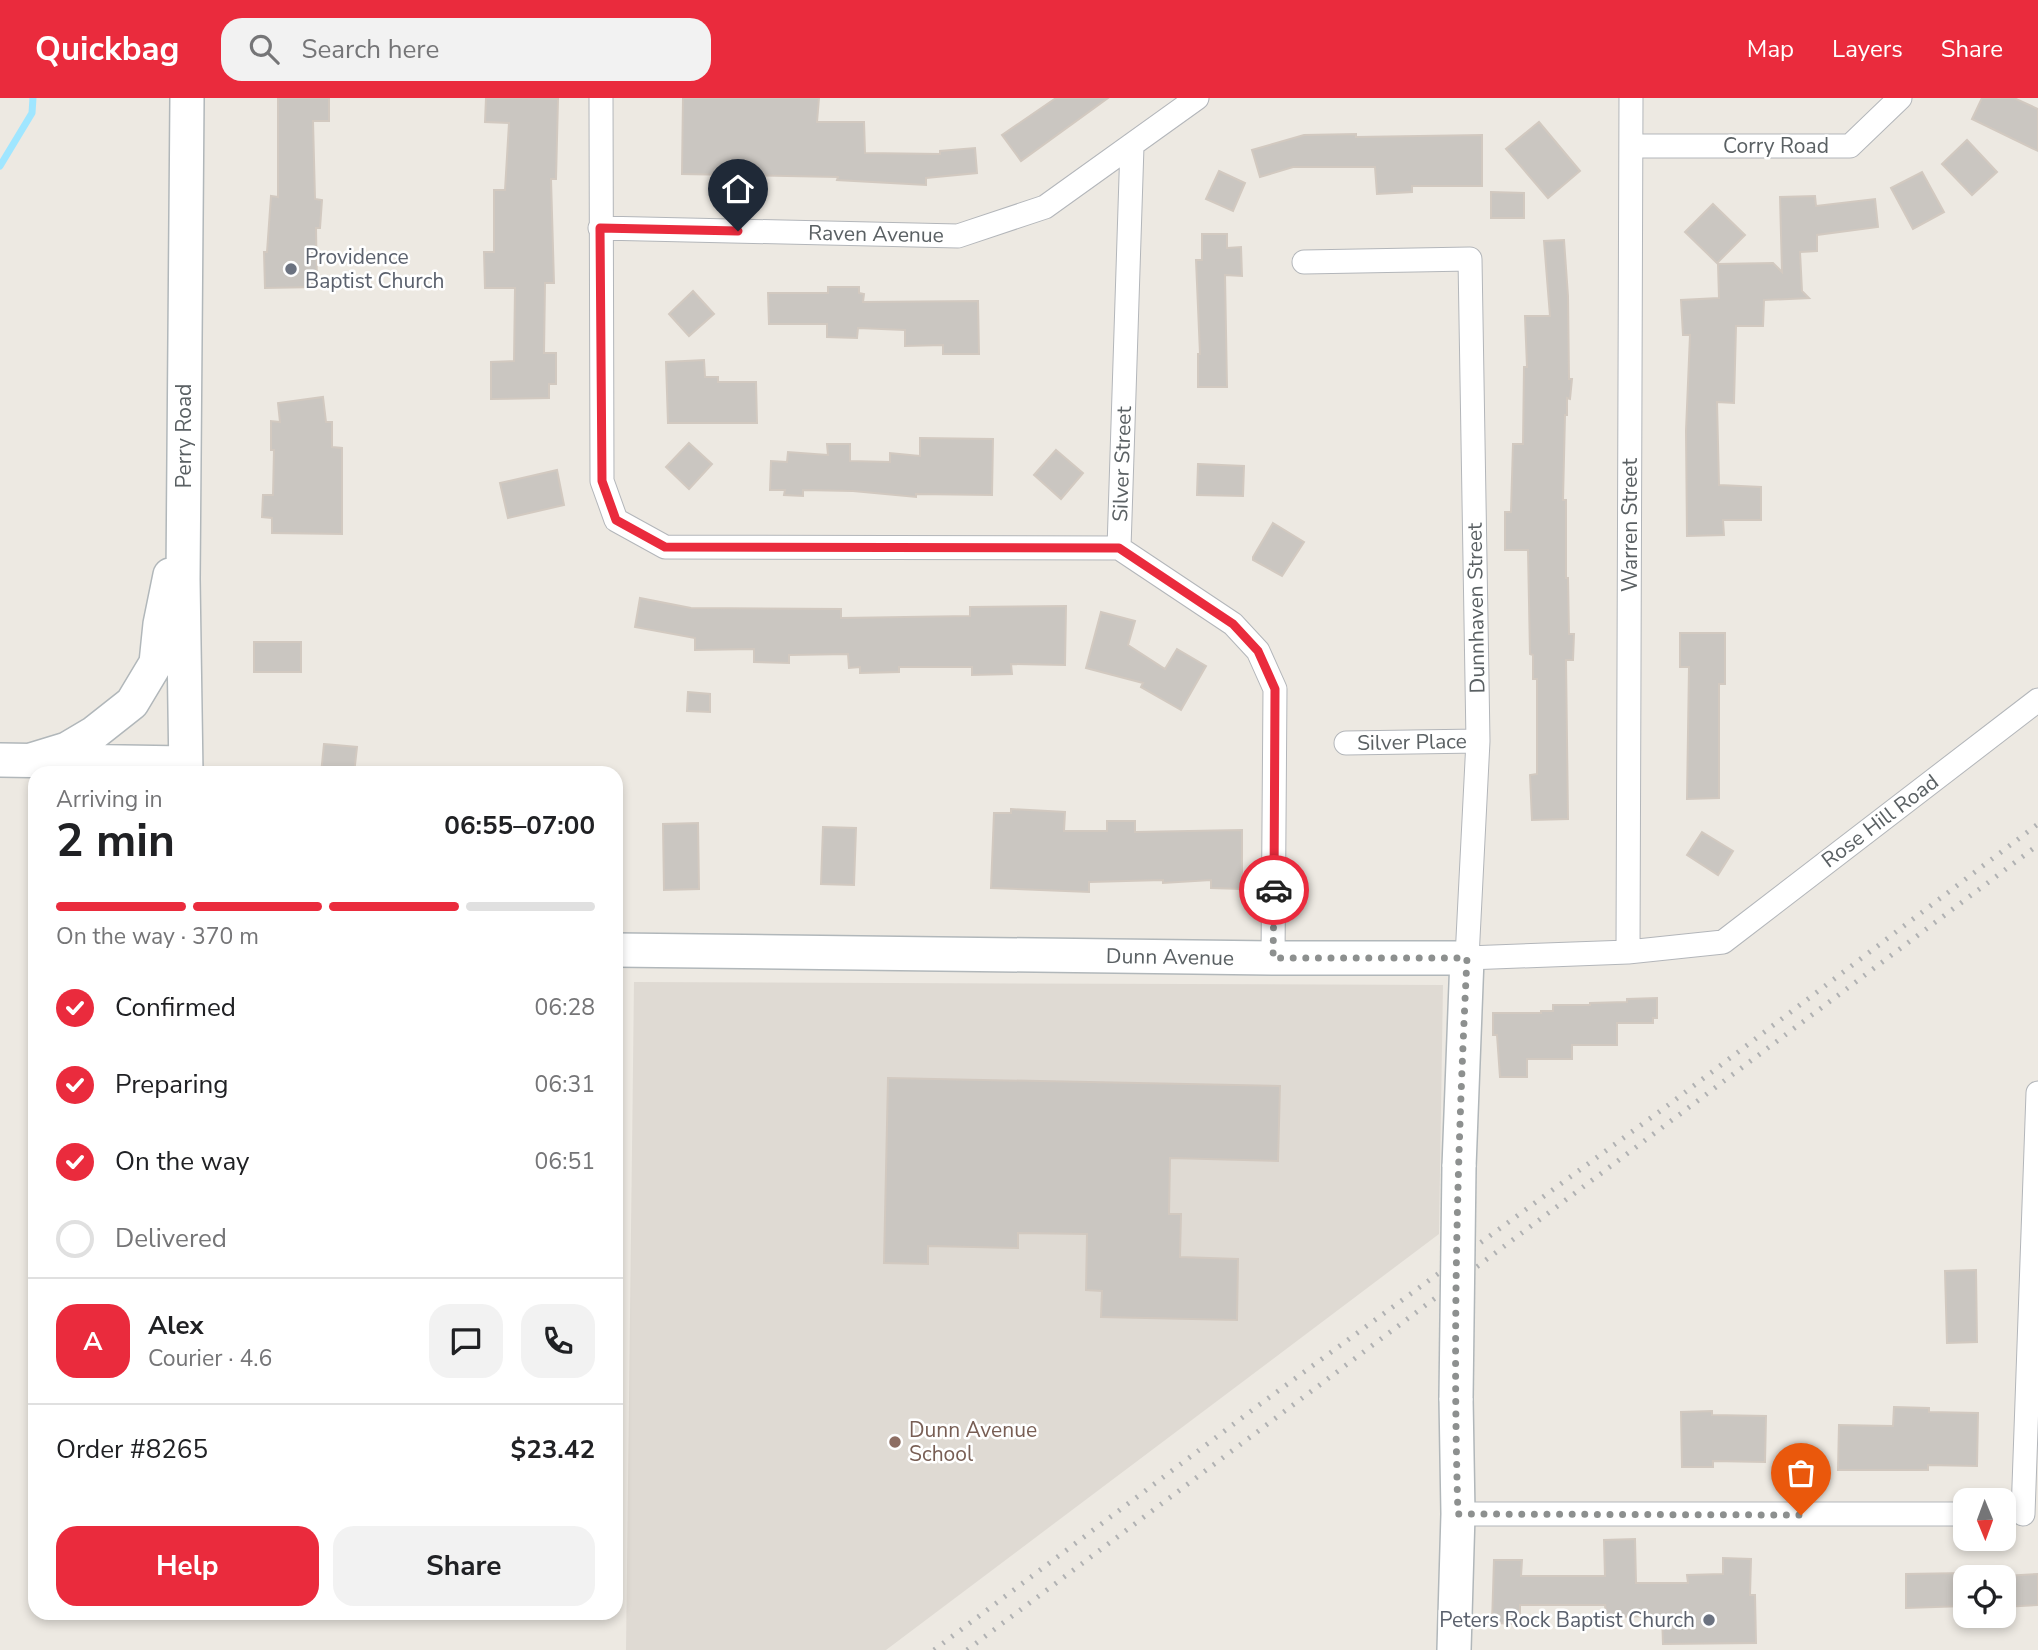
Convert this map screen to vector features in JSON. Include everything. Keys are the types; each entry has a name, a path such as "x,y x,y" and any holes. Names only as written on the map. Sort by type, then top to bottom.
{"street":[{"name":"Perry Road","path":"186,766 184,505 187,98"},
{"path":"601,98 602,481 616,520 665,547 1119,548"},
{"name":"Raven Avenue","path":"600,228 958,236 1045,206 1197,98"},
{"name":"Warren Street","path":"1628,952 1631,98"},
{"name":"Corry Road","path":"1632,146 1850,146 1900,98"},
{"name":"Silver Street","path":"1132,146 1119,548 1233,624 1258,651 1275,689 1273,958"},
{"name":"Dunnhaven Street","path":"1304,262 1469,259 1478,741 1467,958"},
{"path":"15,760 67,749 94,733 132,702 156,663 160,624 184,505"},
{"name":"Rose Hill Road","path":"1723,942 2038,700"},
{"name":"Silver Place","path":"1346,743 1478,741"},
{"path":"15,760 143,766"},
{"name":"Dunn Avenue","path":"623,950 1467,958 1628,952 1723,942"},
{"path":"1454,1650 1458,1514 1456,1398 1459,1167 1467,958"},
{"path":"2022,1514 2035,1242 2038,1093"},
{"path":"1458,1514 1953,1514"}],"shaded area":[{"name":"Dunn Avenue School","path":"634,982 1443,985 1439,1234 886,1650 626,1650"}],"building":[{"path":"278,98 329,98 329,121 313,121 315,199 322,200 320,228 316,228 317,287 265,288 264,252 267,252 271,196 278,197"},
{"path":"486,98 558,99 556,179 551,179 554,283 545,283 544,353 556,353 556,384 549,384 549,398 491,399 491,362 514,361 515,288 485,288 484,252 494,252 494,190 505,190 509,123 485,122"},
{"path":"683,98 819,98 817,122 864,122 865,153 940,154 940,151 975,148 977,173 926,178 926,185 837,180 838,177 682,174"},
{"path":"1056,98 1108,98 1021,161 1002,135"},
{"path":"1982,98 2014,98 2038,109 2038,151 1972,119"},
{"path":"1539,122 1580,171 1548,198 1506,149"},
{"path":"1356,134 1356,137 1482,135 1482,186 1412,186 1412,192 1377,194 1375,167 1293,167 1260,177 1252,150 1304,135"},
{"path":"1967,140 1997,172 1972,195 1942,164"},
{"path":"1219,171 1245,183 1233,211 1206,199"},
{"path":"1922,172 1944,212 1913,229 1891,188"},
{"path":"1491,192 1524,193 1524,218 1491,218"},
{"path":"1815,196 1816,206 1875,199 1878,227 1817,235 1817,251 1800,252 1802,291 1809,298 1764,300 1763,326 1736,326 1734,403 1717,402 1719,485 1761,487 1761,520 1723,520 1724,535 1687,536 1686,431 1690,335 1683,335 1681,300 1719,298 1718,264 1773,263 1782,272 1780,197"},
{"path":"1713,204 1745,235 1717,263 1685,232"},
{"path":"1202,234 1227,234 1227,248 1241,247 1242,276 1225,275 1227,387 1198,387 1200,354 1196,260 1202,260"},
{"path":"1564,240 1569,379 1572,379 1565,415 1563,500 1566,500 1569,634 1574,634 1573,660 1566,660 1568,819 1532,820 1530,775 1537,774 1537,679 1533,679 1533,655 1530,654 1528,550 1505,550 1505,512 1511,512 1513,444 1523,444 1524,367 1527,367 1525,316 1550,316 1544,241"},
{"path":"828,287 859,287 859,293 864,294 863,302 978,301 979,354 943,354 943,345 905,346 905,330 858,328 857,338 827,337 827,324 769,324 768,293 828,293"},
{"path":"693,291 714,314 689,336 669,314"},
{"path":"704,360 705,377 718,377 718,382 756,382 757,423 668,423 666,362"},
{"path":"323,397 326,422 332,422 332,447 342,448 342,534 272,533 272,518 262,517 263,495 273,495 274,450 271,450 271,421 280,422 278,403"},
{"path":"920,438 993,439 992,495 916,494 916,497 803,490 803,496 784,495 785,490 770,490 771,461 787,462 788,452 828,455 827,444 850,444 850,461 890,462 890,453 920,456"},
{"path":"689,443 712,464 689,489 666,467"},
{"path":"1056,450 1083,473 1061,499 1034,475"},
{"path":"1198,464 1244,466 1243,496 1197,495"},
{"path":"557,470 564,505 508,518 500,483"},
{"path":"1273,523 1304,542 1282,576 1253,560"},
{"path":"640,598 691,608 841,609 841,618 970,616 970,607 1066,606 1065,665 1011,664 1012,674 972,675 972,667 899,667 899,672 860,673 860,667 849,668 848,654 789,655 789,663 754,662 754,649 695,650 695,638 635,627"},
{"path":"1101,612 1135,621 1128,645 1165,669 1177,649 1206,666 1181,710 1141,687 1143,683 1086,668"},
{"path":"1680,633 1725,633 1725,684 1719,684 1719,798 1687,799 1689,667 1680,667"},
{"path":"254,642 301,642 301,672 254,672"},
{"path":"688,692 710,694 710,712 687,711"},
{"path":"324,744 357,747 355,766 322,766"},
{"path":"1011,809 1065,812 1064,831 1107,831 1107,821 1135,821 1135,832 1242,830 1242,889 1211,888 1211,880 1163,883 1163,880 1089,882 1089,892 991,888 994,813 1011,813"},
{"path":"698,823 699,889 664,890 663,824"},
{"path":"823,827 856,828 854,885 821,884"},
{"path":"1702,832 1733,851 1718,875 1687,855"},
{"path":"1657,998 1657,1018 1653,1018 1653,1023 1617,1023 1617,1045 1572,1045 1572,1059 1527,1059 1527,1077 1500,1077 1497,1035 1493,1035 1493,1013 1541,1013 1553,1011 1553,1005 1590,1005 1627,1002 1627,999"},
{"path":"888,1078 1280,1086 1278,1161 1170,1158 1169,1214 1181,1214 1180,1257 1238,1259 1237,1320 1101,1317 1102,1291 1086,1290 1087,1234 1018,1233 1018,1248 928,1246 928,1264 884,1263"},
{"path":"1976,1270 1977,1342 1947,1343 1945,1271"},
{"path":"1894,1407 1929,1408 1929,1412 1978,1413 1977,1466 1928,1465 1928,1470 1838,1470 1839,1425 1893,1426"},
{"path":"1712,1411 1712,1415 1766,1416 1765,1462 1713,1461 1713,1467 1682,1467 1681,1412"},
{"path":"1635,1539 1636,1583 1688,1583 1687,1575 1723,1574 1723,1558 1751,1559 1750,1595 1755,1595 1756,1643 1663,1644 1662,1616 1606,1617 1605,1605 1520,1605 1520,1624 1492,1623 1494,1560 1522,1560 1521,1576 1605,1576 1604,1540"},
{"path":"1953,1573 1953,1606 1906,1608 1906,1574"},
{"path":"2038,1574 2038,1605 2016,1606 2016,1575"}],"waterway":[{"path":"0,166 32,113 33,98"}],"railway":[{"path":"934,1650 1259,1405 1671,1103 2038,824"},
{"path":"967,1650 2038,845"}],"way so far":[{"path":"1274,890 1273,958 1467,958 1459,1167 1456,1398 1458,1514 1801,1515"}],"place":[{"name":"Providence Baptist Church","path":"291,269"},
{"name":"Dunn Avenue School","path":"895,1442"},
{"name":"Peters Rock Baptist Church","path":"1709,1620"}],"route":[{"path":"738,231 600,228 602,481 616,520 665,547 1119,548 1233,624 1258,651 1275,689 1274,890"}]}
